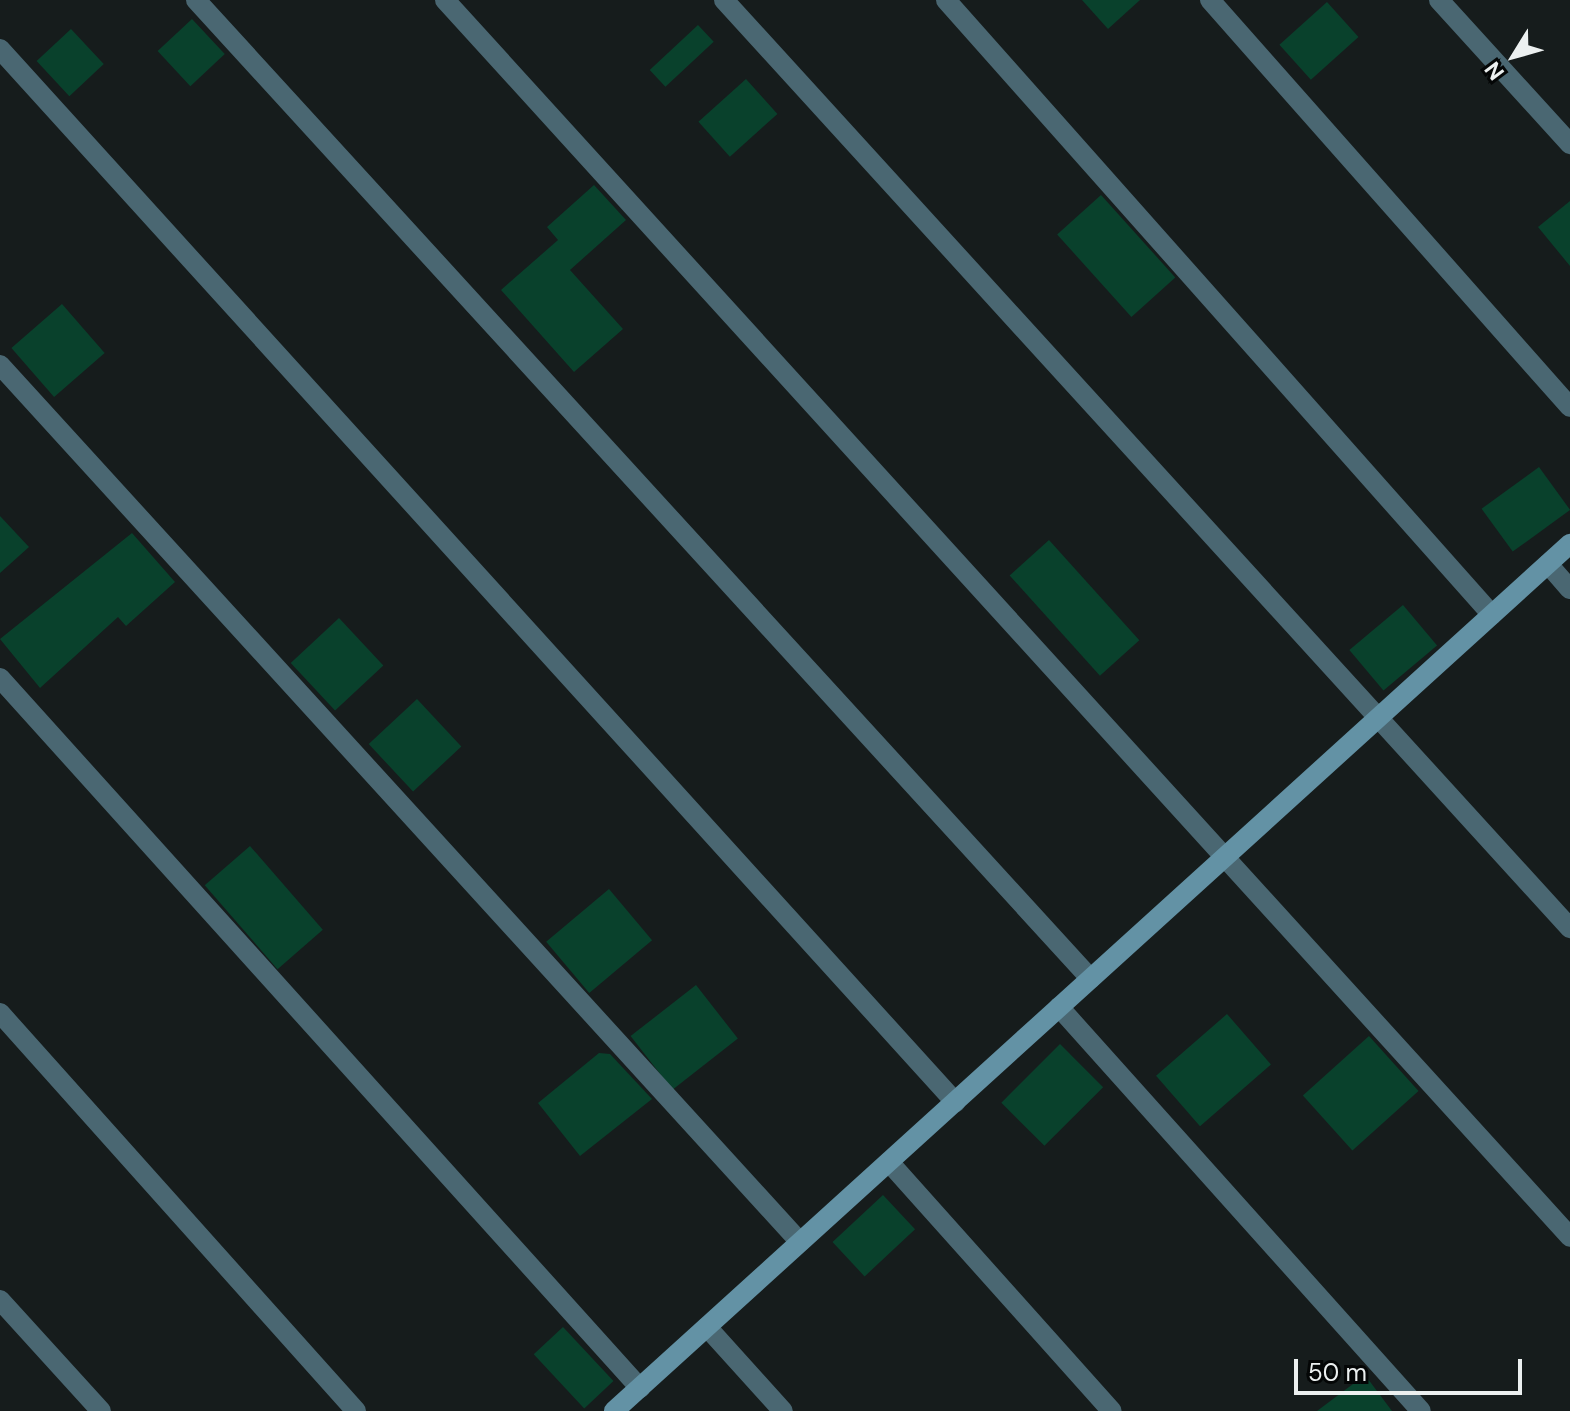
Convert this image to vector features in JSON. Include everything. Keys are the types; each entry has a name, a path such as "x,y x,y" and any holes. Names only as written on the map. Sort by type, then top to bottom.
{"street":[{"path":"196,0 1091,979"},
{"path":"445,0 1570,1237"},
{"path":"724,0 1570,928"},
{"path":"946,0 1492,615"},
{"path":"1210,0 1570,407"},
{"path":"1439,0 1570,144"},
{"path":"0,49 955,1102"},
{"path":"0,365 800,1242"},
{"path":"614,1411 1570,544"},
{"path":"1548,564 1570,589"},
{"path":"0,678 640,1388"},
{"path":"1059,1007 1421,1411"},
{"path":"0,1013 356,1411"},
{"path":"889,1162 1112,1411"},
{"path":"0,1300 101,1411"},
{"path":"707,1327 783,1411"}],"building":[{"path":"1082,0 1140,0 1108,29"},
{"path":"1327,2 1358,37 1311,80 1279,45"},
{"path":"192,19 225,54 190,86 158,51"},
{"path":"698,25 714,42 665,87 650,70"},
{"path":"71,29 104,64 69,96 37,61"},
{"path":"746,79 777,114 730,157 698,122"},
{"path":"594,185 626,220 570,270 623,329 574,372 501,290 558,240 547,227"},
{"path":"1101,195 1175,277 1131,317 1057,234"},
{"path":"1570,201 1570,266 1538,227"},
{"path":"62,304 105,353 54,397 11,348"},
{"path":"1539,467 1570,510 1513,552 1482,509"},
{"path":"0,516 29,547 0,573"},
{"path":"132,533 175,582 126,626 118,617 40,688 0,639"},
{"path":"1049,540 1139,640 1100,676 1010,575"},
{"path":"1403,605 1437,646 1383,691 1349,650"},
{"path":"339,618 383,666 335,711 291,663"},
{"path":"417,699 461,747 413,792 369,744"},
{"path":"250,846 323,930 278,969 205,885"},
{"path":"609,889 652,940 589,993 546,942"},
{"path":"696,985 738,1039 672,1090 631,1036"},
{"path":"1227,1014 1271,1065 1200,1126 1156,1076"},
{"path":"1369,1036 1419,1091 1352,1151 1303,1096"},
{"path":"1060,1044 1103,1087 1044,1146 1001,1103"},
{"path":"599,1053 610,1054 652,1099 580,1156 538,1103"},
{"path":"883,1195 915,1229 865,1276 833,1242"},
{"path":"563,1327 613,1381 584,1408 534,1354"},
{"path":"1365,1375 1392,1411 1317,1411"}]}
